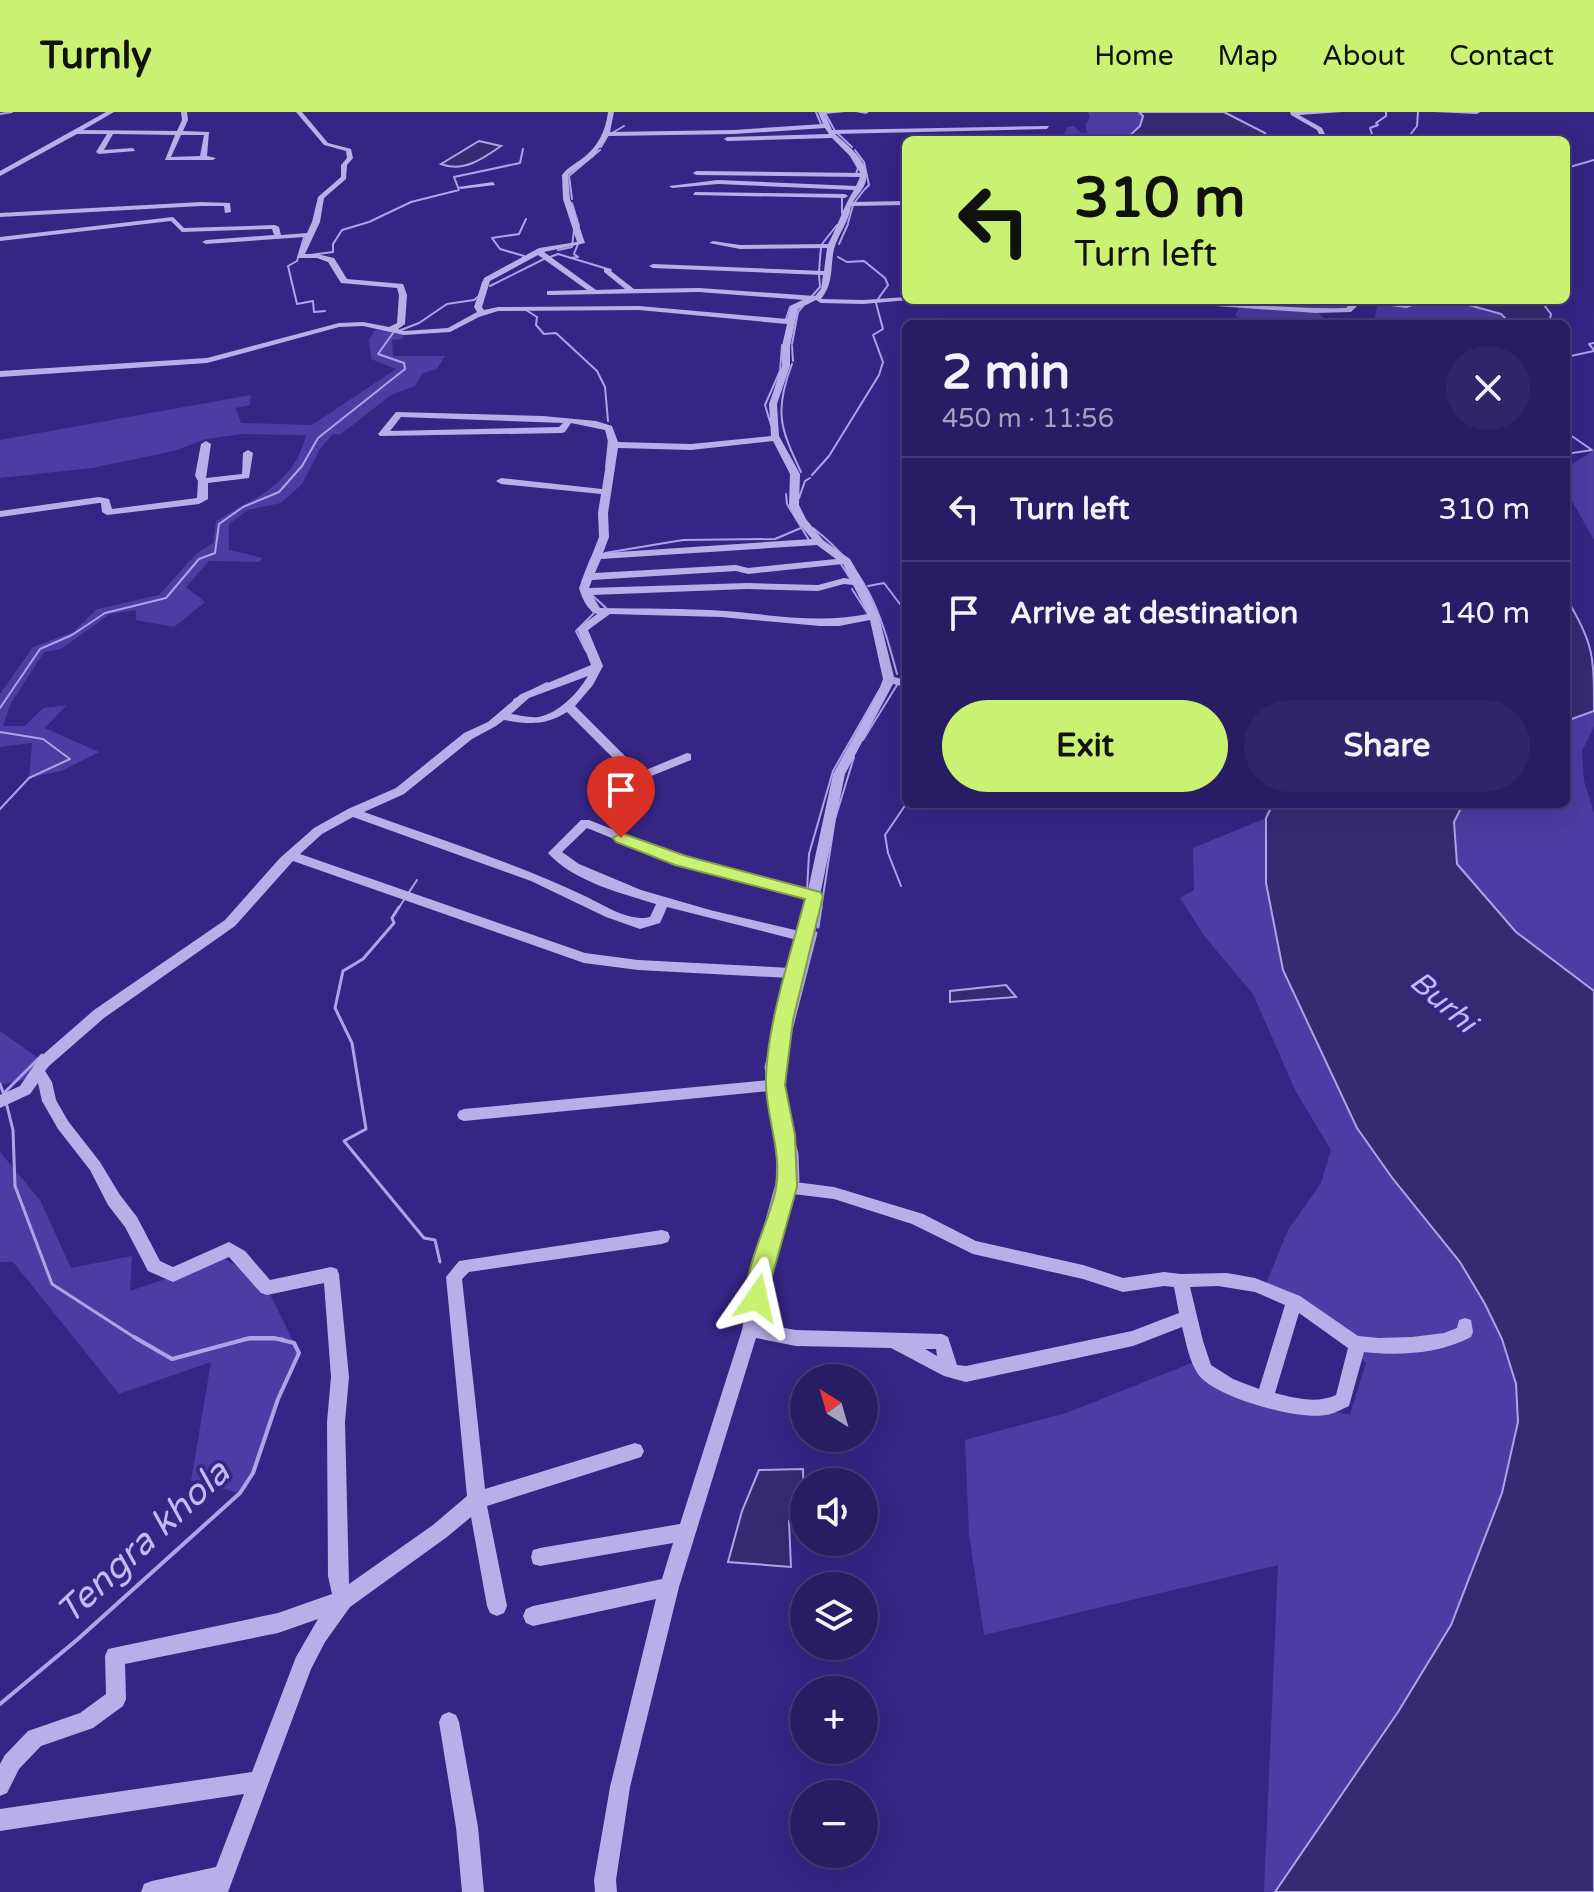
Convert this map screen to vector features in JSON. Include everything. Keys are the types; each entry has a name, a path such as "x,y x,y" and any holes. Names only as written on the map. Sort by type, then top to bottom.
{"street":[{"path":"0,174 111,112"},
{"path":"184,112 185,120 167,159 213,158"},
{"path":"299,112 326,144 349,150 350,158 344,165 344,178 321,197 316,222 300,256 331,260 342,281 401,287 401,324 392,329"},
{"path":"481,313 478,307 484,283 539,252 581,243 567,201 564,179 569,171 596,150 611,126 611,112"},
{"path":"606,1892 605,1880 620,1787 669,1587 750,1330 762,1267 787,1187 785,1135 770,1085 839,774 889,679 874,616 859,583 846,561 819,542 794,505 795,474 773,424 773,404 784,377 794,308 815,299 825,289 831,246 863,175 857,159 831,131 821,112 842,112"},
{"path":"859,112 866,112"},
{"path":"1291,113 1339,112"},
{"path":"1437,112 1477,112"},
{"path":"1291,113 1320,129 1323,136"},
{"path":"606,134 1047,127"},
{"path":"724,140 831,131"},
{"path":"77,132 207,133 203,158"},
{"path":"111,133 99,152 133,150"},
{"path":"693,173 863,175"},
{"path":"672,186 718,182 859,188"},
{"path":"461,187 493,184"},
{"path":"695,194 853,196"},
{"path":"848,204 902,203"},
{"path":"0,215 201,204 228,204 227,212"},
{"path":"0,239 173,219 182,230 275,227 278,237"},
{"path":"206,242 308,235"},
{"path":"713,243 740,247 831,246"},
{"path":"539,252 593,291"},
{"path":"653,266 826,273"},
{"path":"607,270 631,290"},
{"path":"550,293 631,290 735,292 863,302 902,299"},
{"path":"1215,304 1316,311 1348,310 1356,304"},
{"path":"1391,304 1414,304"},
{"path":"0,374 207,360 236,355 339,325 363,324 404,333 450,330 481,313 498,309 610,307 791,322"},
{"path":"568,421 562,430 383,434 399,414 600,422 609,428 614,445 603,513 604,537 587,577 585,592 597,611 747,615 820,623 874,616"},
{"path":"614,445 691,447 778,438"},
{"path":"0,514 99,500 106,501 107,512 199,501 203,499 200,476 206,444"},
{"path":"203,481 243,478 248,453"},
{"path":"501,481 607,492"},
{"path":"596,556 819,542"},
{"path":"679,613 685,551"},
{"path":"587,577 736,568 748,571 846,561"},
{"path":"585,592 818,588 844,581 859,583"},
{"path":"503,716 540,721 567,705 588,685 597,666 582,629 606,613"},
{"path":"0,1102 20,1093 44,1062 99,1014 230,923 318,831 400,791 468,736 503,716 525,696 582,675 597,666"},
{"path":"889,679 902,683"},
{"path":"567,705 639,777 687,757"},
{"path":"352,812 536,878 611,914 640,924 655,920 664,900"},
{"path":"804,937 664,900 592,874 554,853 585,823 681,861 814,896"},
{"path":"292,856 584,958 638,965 797,973"},
{"path":"38,1072 45,1082 49,1101 63,1125 95,1166 114,1200 131,1222 154,1266 173,1275 229,1249 239,1253 249,1272 267,1288 331,1274 340,1377 336,1422 337,1530 338,1576 343,1600 318,1635 303,1664 220,1884 152,1892"},
{"path":"464,1115 770,1085"},
{"path":"787,1187 834,1193 917,1219 973,1247 1083,1272 1123,1285 1164,1279 1221,1278 1254,1284 1294,1301 1358,1344 1427,1343 1457,1338 1465,1332 1465,1325"},
{"path":"497,1606 477,1500 454,1277 465,1266 662,1237"},
{"path":"1181,1281 1203,1367 1238,1390 1265,1398 1325,1407 1343,1400 1358,1344"},
{"path":"1265,1398 1294,1301"},
{"path":"750,1330 796,1338 897,1343 950,1371 966,1374 1133,1338 1190,1316"},
{"path":"0,1786 12,1762 35,1738 86,1721 116,1699 115,1656 278,1623 343,1600 440,1531 477,1500 635,1451"},
{"path":"540,1557 685,1532"},
{"path":"533,1616 669,1587"},
{"path":"449,1722 467,1827 473,1892"},
{"path":"0,1820 260,1781"}],"shaded area":[{"path":"1088,112 1139,112 1143,116 1140,126 1129,136 1064,135 1067,127 1074,126 1081,133 1087,133 1085,125 1090,117"},
{"path":"1224,304 1352,304 1348,310 1317,312 1326,320 1244,320 1235,316 1240,305"},
{"path":"1377,304 1473,304 1497,312 1507,320 1375,320"},
{"path":"379,326 404,333 403,339 392,340 393,356 445,356 437,369 423,373 415,386 391,395 340,435 333,434 320,449 302,484 281,503 248,510 229,524 229,550 263,558 259,562 209,561 186,587 205,602 174,627 136,620 136,610 110,614 61,649 44,652 10,705 3,726 25,726 43,708 67,705 45,728 99,752 61,771 29,778 32,743 0,747 0,694 33,647 73,632 97,609 159,595 197,553 213,543 216,521 283,478 300,452 306,435 242,434 206,439 174,451 92,468 0,478 0,440 251,395 250,405 236,408 241,423 312,425 396,369 371,359 369,339"},
{"path":"1594,450 1594,540 1570,497 1570,465"},
{"path":"1594,711 1594,727 1582,751 1584,781 1594,813 1594,991 1516,932 1457,864 1454,822 1461,808 1570,808 1570,719"},
{"path":"1266,818 1266,883 1357,1128 1393,1179 1460,1262 1485,1304 1502,1339 1516,1384 1518,1422 1502,1493 1451,1625 1398,1712 1275,1892 1264,1892 1278,1565 984,1635 969,1535 965,1440 1069,1412 1194,1362 1214,1384 1233,1397 1295,1403 1350,1415 1366,1363 1328,1319 1266,1284 1288,1230 1321,1183 1331,1150 1296,1092 1253,994 1205,937 1180,898 1194,890 1193,848"},
{"path":"0,1031 44,1062 31,1076 0,1084"},
{"path":"0,1152 40,1200 71,1268 132,1256 130,1291 225,1259 249,1272 267,1288 299,1353 278,1399 253,1473 240,1493 191,1481 211,1362 119,1394 13,1262 0,1262"}],"water":[{"path":"1139,112 1224,112 1267,136 1129,136 1140,126 1143,116"},
{"path":"479,141 501,146 465,165 441,164"},
{"path":"1465,304 1543,304 1551,314 1550,320 1507,320 1501,314"},
{"path":"1570,605 1590,651 1594,711 1570,720"},
{"name":"Burhi","path":"1271,808 1461,808 1454,822 1457,864 1516,932 1594,991 1594,1892 1275,1892 1398,1712 1451,1625 1502,1493 1518,1422 1516,1384 1502,1339 1485,1304 1460,1262 1393,1179 1357,1128 1283,970 1266,883 1266,818"},
{"path":"1006,985 1016,997 950,1002 950,991"},
{"path":"790,1469 791,1567 728,1562 742,1511 759,1470"}],"waterway":[{"path":"0,114 12,112"},
{"path":"816,112 821,124"},
{"path":"1373,136 1370,128 1378,125 1376,123 1386,116 1386,112"},
{"path":"1409,136 1417,126 1418,112"},
{"path":"825,113 835,131"},
{"path":"612,133 624,126"},
{"path":"836,132 852,147"},
{"path":"601,147 608,135"},
{"path":"310,255 333,252 333,244 342,230 369,222 411,202 459,190 454,177 520,163 523,149"},
{"path":"572,199 569,176 600,150"},
{"path":"855,150 864,162 869,185 865,189"},
{"path":"851,156 858,168 856,174"},
{"path":"1570,167 1594,160"},
{"path":"854,203 864,190"},
{"path":"842,197 842,213"},
{"path":"572,203 579,226"},
{"path":"848,223 853,205"},
{"path":"524,259 524,256 500,249 492,238 519,234 526,219"},
{"path":"839,244 848,224"},
{"path":"822,244 837,225"},
{"path":"558,250 572,247 574,230"},
{"path":"304,237 297,261 288,266 297,304 313,301 314,312 325,311"},
{"path":"571,258 578,257 574,254 579,241"},
{"path":"819,271 821,247"},
{"path":"550,257 558,254 571,258"},
{"path":"838,257 847,262 864,261 885,278 888,285 878,299"},
{"path":"490,286 546,258"},
{"path":"571,258 611,270"},
{"path":"812,296 820,287 819,274"},
{"name":"Tengra khola","path":"401,330 419,323 447,304 474,300 479,296 483,282"},
{"path":"786,319 790,307 807,299"},
{"path":"812,475 829,456 879,375 883,362 873,335 883,329 876,303"},
{"path":"792,344 798,312 803,306"},
{"path":"526,310 537,317 536,325 544,334 556,333 597,371 605,387 608,421"},
{"name":"Tengra khola","path":"0,708 40,649 72,635 105,613 166,598 199,559 215,553 219,524 243,507 279,492 302,466 318,438 405,369 404,363 378,354 393,333"},
{"path":"1594,343 1589,344 1594,350"},
{"path":"771,425 765,405 780,371 782,345"},
{"path":"792,346 793,361"},
{"path":"1570,356 1594,351"},
{"path":"792,364 781,407 784,431 801,472"},
{"path":"1570,435 1592,450 1570,453"},
{"path":"606,467 609,439"},
{"path":"799,498 805,481 810,478"},
{"path":"786,494 787,504 809,540"},
{"path":"605,553 683,540 775,539 801,528"},
{"path":"813,528 847,560 869,593 897,674"},
{"path":"582,582 591,559"},
{"path":"841,564 851,580"},
{"path":"868,586 884,583 902,607"},
{"path":"852,589 868,614"},
{"path":"592,595 606,608"},
{"path":"586,651 576,631 594,613 592,610"},
{"path":"514,700 547,683"},
{"path":"863,740 897,685"},
{"path":"807,891 809,854 833,771 880,689"},
{"name":"Tengra khola","path":"0,732 43,739 70,759 29,778 0,809"},
{"path":"821,909 835,819 854,757"},
{"path":"901,886 888,853 885,835 903,808"},
{"path":"398,909 417,880"},
{"path":"399,907 392,918 394,923 363,959 343,971 335,1008 352,1043 366,1129 344,1141 424,1238 435,1240 440,1262"},
{"path":"818,927 821,907"},
{"path":"789,1038 816,933"},
{"path":"788,969 794,951"},
{"path":"784,998 786,978"},
{"path":"757,1256 777,1184 778,1161 766,1067 777,1025"},
{"path":"5,1092 42,1055"},
{"name":"Tengra khola","path":"0,1084 4,1095"},
{"name":"Tengra khola","path":"6,1102 13,1130 15,1186 52,1284 137,1339"},
{"path":"792,1135 797,1154 798,1181"},
{"name":"Tengra khola","path":"134,1337 172,1359 246,1339"},
{"name":"Tengra khola","path":"246,1339 278,1339"},
{"name":"Tengra khola","path":"246,1339 278,1339"},
{"name":"Tengra khola","path":"0,1704 78,1639 240,1493 253,1473 278,1399 299,1353 294,1343 278,1339"},
{"name":"Tengra khola","path":"278,1339 283,1339"}],"route":[{"path":"621,838 681,861 706,865 780,889 814,896 784,1020 776,1085 785,1135 787,1187 762,1267 757,1298"}]}
